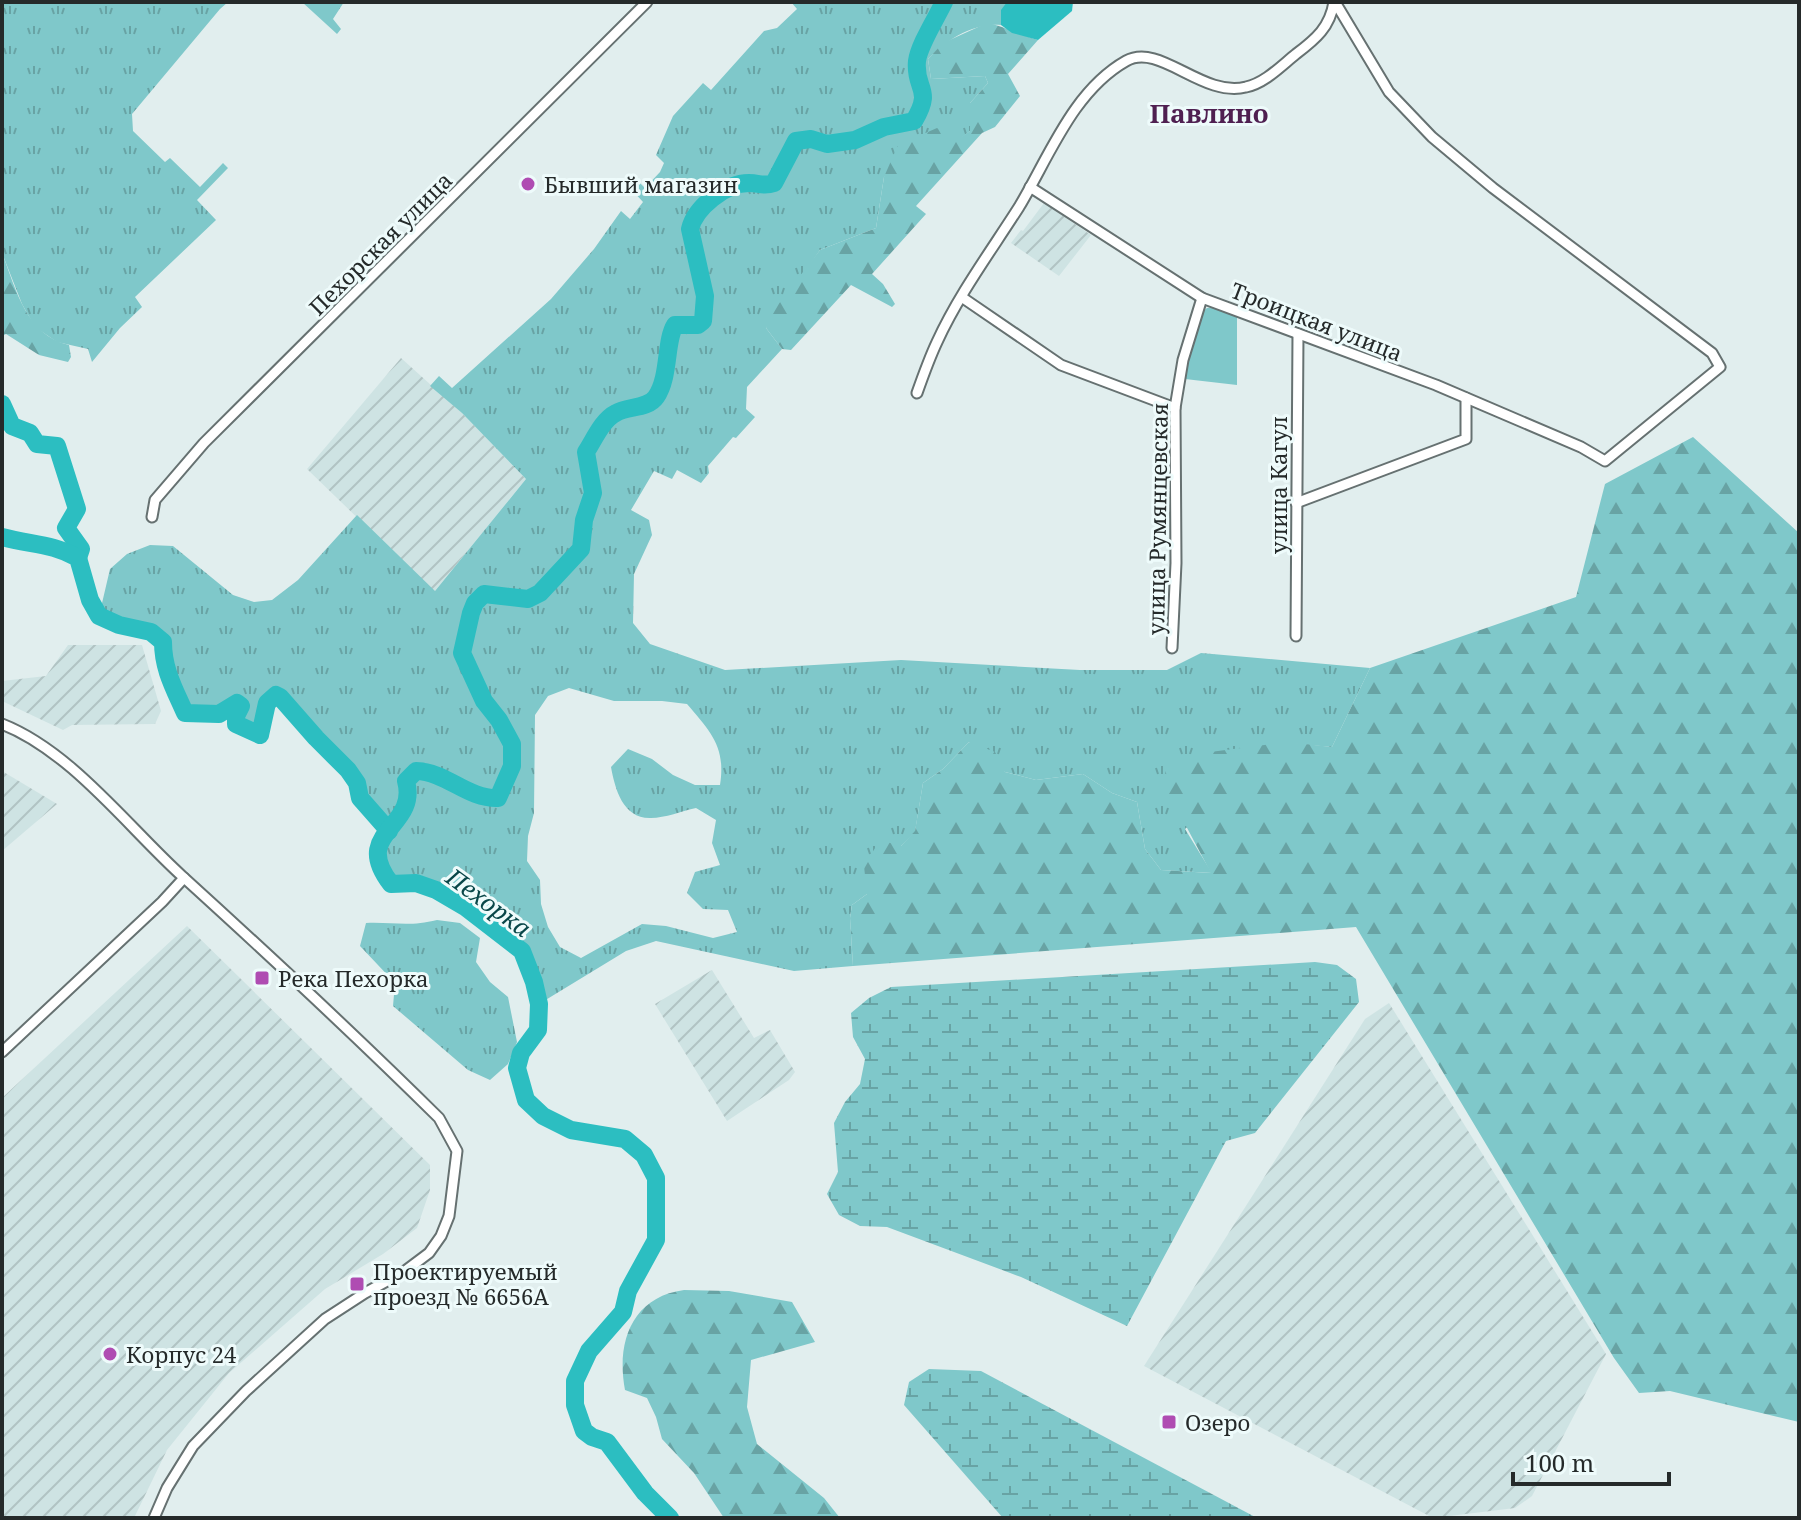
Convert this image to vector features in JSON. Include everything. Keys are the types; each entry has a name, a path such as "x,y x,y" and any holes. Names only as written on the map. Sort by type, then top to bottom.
{"street":[{"name":"Пехорская улица","path":"152,517 155,500 204,443 647,2"},
{"path":"917,393 938,340 1063,128 1090,93 1125,61 1149,57 1213,87 1247,87 1271,75 1311,42 1331,19 1335,2"},
{"name":"Троицкая улица","path":"1030,187 1202,298 1466,398 1581,447 1605,461 1720,367 1706,346 1493,188 1432,137 1389,92 1335,2"},
{"path":"963,298 1061,365 1175,408"},
{"name":"улица Румянцевская","path":"1172,648 1176,563 1175,408 1183,360 1202,298"},
{"name":"улица Кагул","path":"1296,636 1298,334"},
{"path":"1296,503 1466,439 1466,398"},
{"path":"2,724 32,740 86,783 184,878 315,997 439,1118 457,1151 449,1216 441,1236 429,1253 325,1319 257,1381 193,1446 167,1488 154,1518"},
{"path":"2,1052 184,878"}],"shaded area":[{"path":"1007,2 1073,2 1072,11 1038,40 1012,33 1001,25 1001,10"},
{"path":"1044,203 1091,235 1059,276 1011,243"},
{"path":"401,358 462,413 526,479 434,592 307,469"},
{"path":"68,645 142,645 161,711 155,724 72,725 63,730 2,701 2,681 46,676"},
{"path":"2,771 57,804 2,851"},
{"name":"Корпус 24","path":"187,926 430,1165 430,1190 417,1228 383,1254 325,1289 229,1373 167,1450 134,1518 2,1518 2,1098"},
{"path":"712,970 754,1038 770,1030 795,1072 789,1080 727,1121 655,1004"},
{"path":"1389,1003 1606,1354 1532,1496 1515,1508 1433,1518 1144,1366 1365,1019"}],"green space":[{"path":"2,2 228,2 132,114 133,131 165,162 170,158 200,187 223,163 228,168 197,200 216,220 135,297 142,307 92,362 88,349 57,342 35,327 22,304 2,253"},
{"path":"302,2 344,2 333,19 341,29 337,34"},
{"path":"791,2 1007,2 1001,25 971,29 943,45 928,59 931,79 985,76 988,83 970,103 970,131 884,177 876,228 820,250 766,328 782,349 747,387 746,409 755,417 708,466 709,473 701,483 677,470 672,479 654,471 631,510 649,520 652,535 634,574 633,623 650,644 725,670 901,660 1080,670 1167,670 1201,653 1370,668 1332,747 1287,743 1185,829 1212,873 1161,870 1145,849 1137,802 1112,793 1083,774 1036,780 1005,772 969,742 943,769 923,783 915,832 901,846 867,894 852,905 853,966 794,971 656,941 626,951 539,1004 533,976 525,956 515,943 427,886 417,883 391,884 378,858 379,846 388,831 360,798 357,783 348,770 280,697 275,695 267,703 260,735 236,724 241,706 237,703 219,714 185,713 167,669 163,641 151,632 119,625 99,616 110,569 127,554 150,545 173,546 233,595 254,602 272,600 298,580 357,515 435,591 526,479 462,413 430,386 439,376 452,388 551,299 594,249 621,211 630,219 643,202 632,190 638,181 645,188 664,163 656,155 673,116 703,83 711,90 764,31 777,28 797,9","holes":["569,688 614,701 687,704 715,741 721,760 720,785 695,785 673,775 652,759 628,749 611,767 618,793 634,814 656,818 696,808 716,820 712,843 720,865 695,872 687,893 703,909 728,910 737,932 713,938 666,926 642,924 581,958 560,947 548,927 541,904 540,880 527,861 528,836 534,813 535,715 548,696"]},
{"path":"987,23 1038,40 1008,74 1020,96 995,127 982,133 916,206 926,214 872,274 883,284 895,304 892,307 851,285 791,350 782,349 766,328 769,316 820,250 876,228 884,177 898,145 937,128 960,138 970,131 970,103 988,83 985,76 931,79 928,59 943,43"},
{"path":"2,253 18,295 33,321 54,340 69,345 71,357 68,362 39,355 6,334 2,336"},
{"path":"1215,307 1237,315 1237,385 1185,379 1201,313"},
{"path":"1693,437 1799,533 1799,1422 1670,1391 1639,1393 1614,1358 1356,927 853,966 850,918 852,905 867,894 864,866 880,840 901,846 915,831 923,783 943,769 969,742 995,752 1005,772 1036,780 1083,774 1112,793 1137,802 1145,849 1161,870 1211,873 1169,794 1164,758 1287,742 1332,747 1370,668 1576,597 1605,484"},
{"path":"437,920 460,923 480,938 476,962 490,982 508,997 517,1042 508,1064 490,1080 468,1070 393,1006 395,983 360,946 366,923 410,924"},
{"path":"1315,962 1337,965 1356,979 1359,1002 1255,1133 1226,1141 1127,1326 1021,1277 887,1227 860,1226 839,1215 827,1194 838,1172 834,1123 845,1102 860,1084 865,1059 853,1037 851,1013 869,998 891,987"},
{"path":"684,1290 729,1291 792,1302 815,1342 751,1360 747,1407 757,1444 824,1498 840,1518 724,1518 694,1473 662,1439 647,1398 625,1390 623,1355 632,1325 640,1312 652,1302 666,1294"},
{"path":"929,1369 981,1371 1257,1518 1003,1518 904,1405 909,1382"}],"waterway":[{"name":"Пехорка","path":"670,1518 645,1493 607,1442 584,1431 575,1405 575,1381 589,1351 623,1312 628,1291 656,1240 656,1178 644,1155 625,1139 571,1130 543,1116 526,1100 517,1068 521,1053 538,1030 539,1004 522,951 465,907 436,890 416,883 391,884 380,866 378,852 381,841 403,810 407,797 406,781 416,771 438,776 476,794 498,798 512,766 512,744 484,701 462,653 471,613 484,594 528,599 540,593 581,549 584,520 593,493 586,452 611,416 648,404 656,397 663,380 675,325 698,325 703,321 705,296 690,229 698,213 712,198 730,187 774,183 796,141 811,139 827,144 855,140 884,127 914,121 923,95 917,71 918,54 944,2"},
{"path":"2,404 12,426 30,433 37,444 57,446 77,509 66,528 81,549 78,558"},
{"path":"2,537 50,547 78,558 90,600 99,616 119,625 151,632 163,642 167,670 185,713 219,714 237,703 241,706 236,724 260,735 267,703 276,695 280,697 348,770 357,783 360,798 389,831"}],"place":[{"name":"Бывший магазин","path":"528,184"},
{"name":"Река Пехорка","path":"262,978"},
{"name":"Проектируемый проезд № 6656А","path":"357,1284"},
{"name":"Корпус 24","path":"110,1354"},
{"name":"Озеро","path":"1169,1422"}],"district":[{"name":"Павлино","path":"1209,113"}]}
